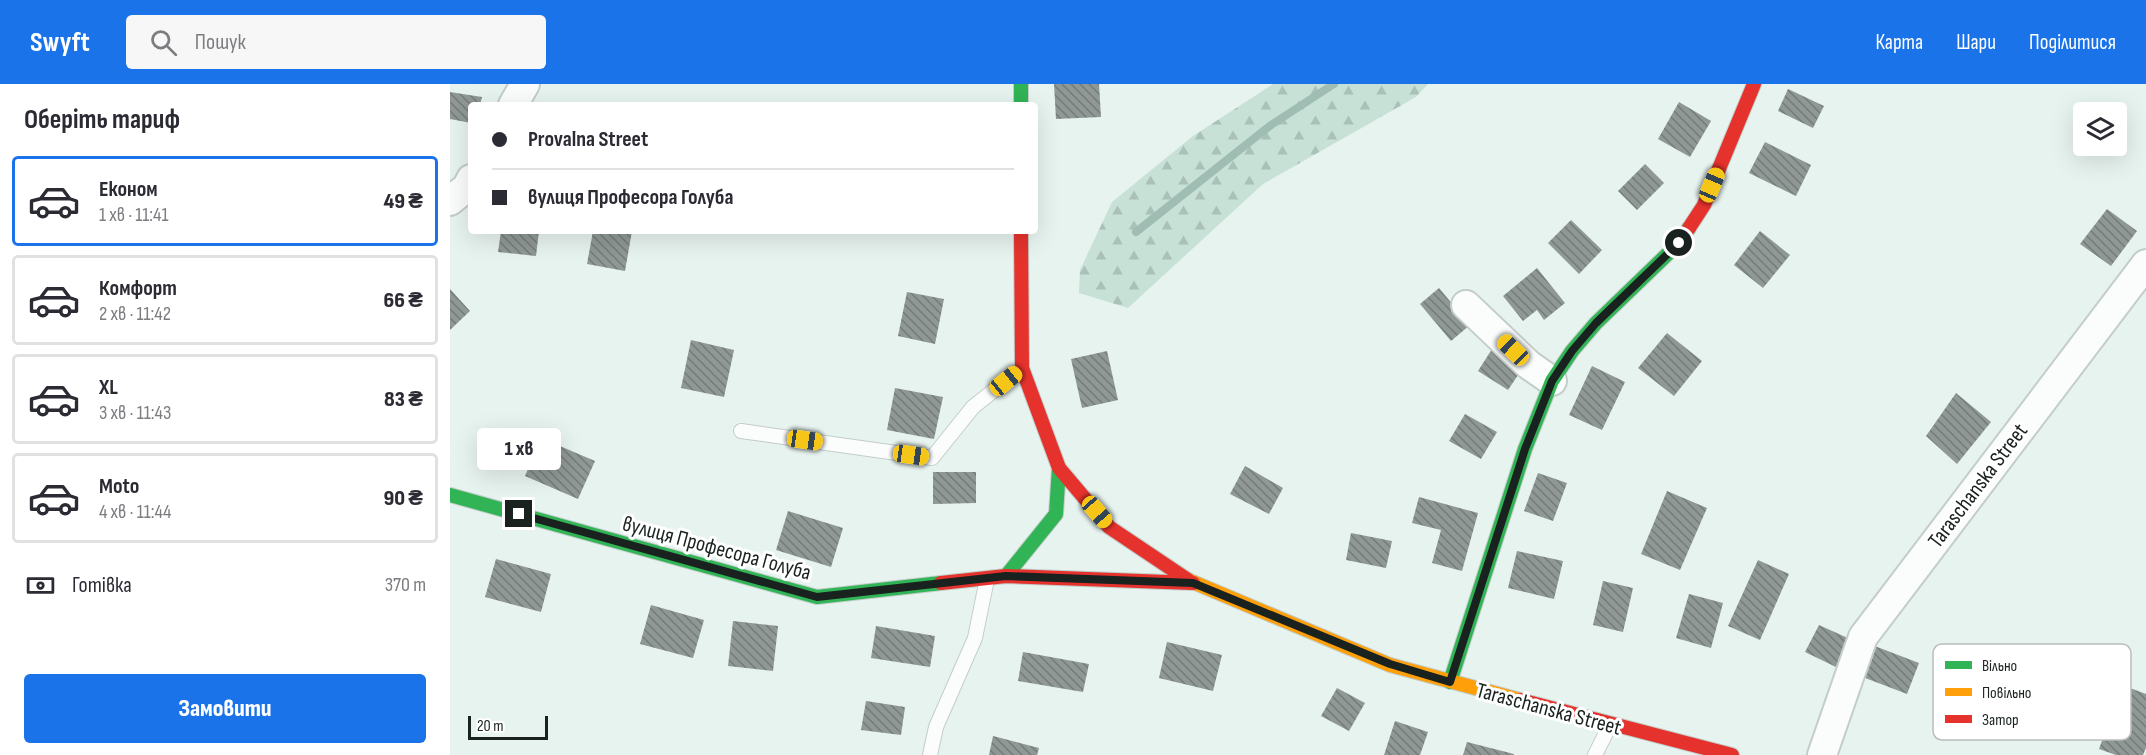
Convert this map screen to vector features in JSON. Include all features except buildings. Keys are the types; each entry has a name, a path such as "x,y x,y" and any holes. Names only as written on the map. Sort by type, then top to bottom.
{"main road":[{"path":"1021,84 1021,102"},
{"path":"1450,682 1525,449 1552,381 1572,351 1596,323 1679,243 1704,205 1754,84"},
{"name":"Taraschanska Street","path":"1021,234 1022,368 1059,468 1109,526 1193,583 1390,664 1610,725 1732,755"},
{"path":"1006,576 1056,514 1059,468"},
{"name":"вулиця Професора Голуба","path":"450,495 817,597 1006,576 1193,583"}],"street":[{"path":"515,102 525,84"},
{"name":"Taraschanska Street","path":"1822,755 1863,637 2146,264"},
{"path":"1466,305 1528,365 1552,381"}],"lane":[{"path":"741,431 932,458 973,407 1022,368"},
{"path":"930,755 936,727 975,638 987,579"},
{"path":"1595,755 1610,725"}],"green space":[{"path":"1273,84 1428,84 1416,97 1263,184 1128,308 1079,293 1080,270 1112,202 1193,136"}],"waterway":[{"path":"1136,232 1271,125 1334,84"}],"traffic: fast":[{"path":"1021,84 1021,102"},
{"path":"1450,682 1525,449 1552,381 1572,351 1596,323 1679,243 1689,228"},
{"path":"1006,576 1056,514 1059,468"},
{"path":"450,495 817,597 941,583"}],"traffic: slow":[{"path":"1188,580 1390,665 1520,700"}],"traffic: jam":[{"path":"1689,228 1704,205 1754,84"},
{"path":"1021,234 1022,368 1059,468 1109,527 1188,580"},
{"path":"941,583 1006,576 1193,583"},
{"path":"1520,700 1732,755"}],"route":[{"path":"519,514 817,597 1006,576 1193,583 1390,664 1450,682 1525,449 1552,381 1572,351 1596,323 1679,243"}]}
